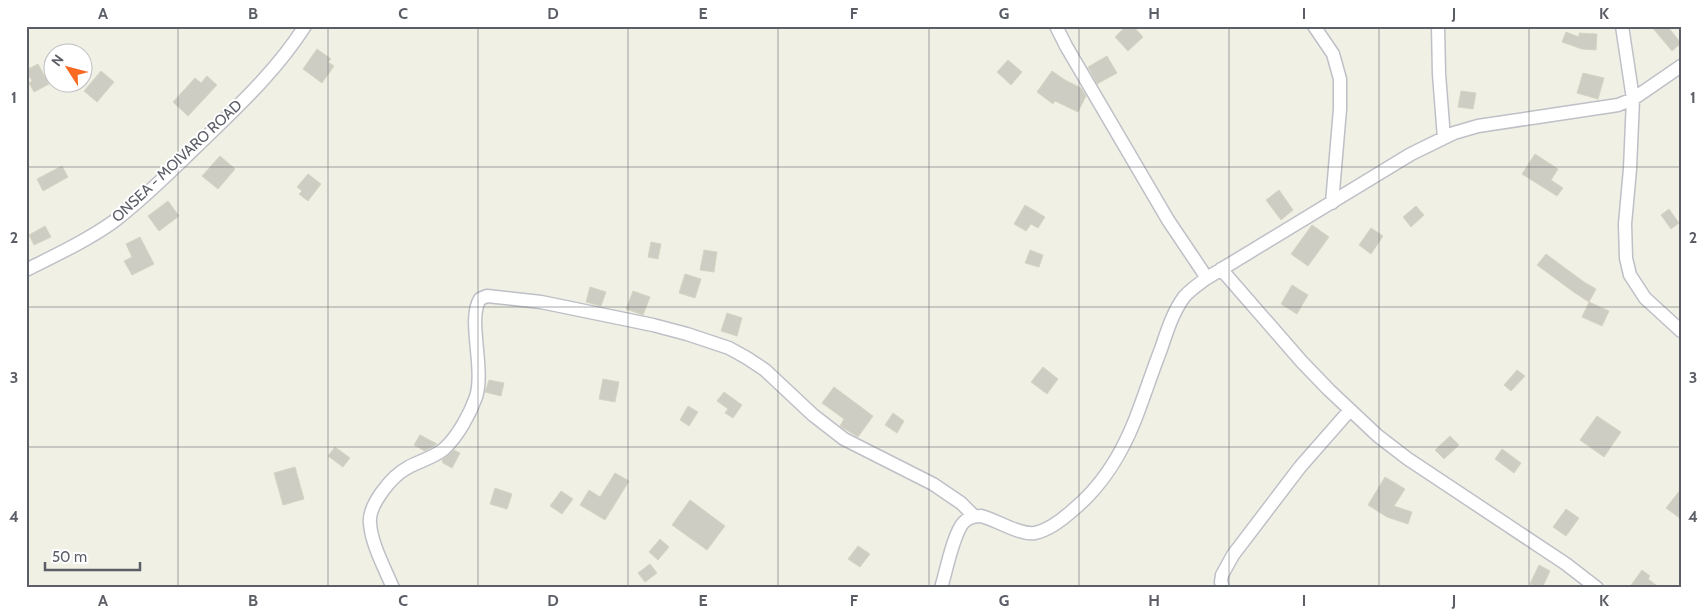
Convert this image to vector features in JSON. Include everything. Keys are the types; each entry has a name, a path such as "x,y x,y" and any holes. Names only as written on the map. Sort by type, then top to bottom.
{"street":[{"name":"ONSEA - MOIVARO ROAD","path":"26,270 87,238 113,221 140,199 235,109 273,70 305,26"},
{"path":"1056,26 1159,206 1207,278"},
{"path":"1314,26 1333,54 1340,79 1340,109 1332,203"},
{"path":"1438,26 1439,74 1444,138"},
{"path":"1622,26 1633,100 1625,224 1626,258 1630,275 1645,298 1681,331"},
{"path":"941,588 959,529 968,519 974,516 987,518 1021,531 1035,533 1050,526 1081,503 1096,488 1122,447 1134,422 1175,312 1192,289 1207,278 1411,154 1444,138 1478,126 1603,109 1633,100 1681,66"},
{"path":"1222,269 1275,332 1350,410 1390,446 1505,525 1566,564 1597,588"},
{"path":"393,588 371,532 370,515 380,495 404,469 426,460 444,448 462,424 473,405 479,383 475,311 480,299 487,296 541,302 654,325 729,348 765,370 813,415 844,439 933,484 961,503 974,516"},
{"path":"1223,588 1221,582 1222,575 1233,555 1294,475 1350,410"}],"building":[{"path":"1126,26 1133,26 1143,37 1128,51 1115,37"},
{"path":"1651,26 1667,26 1681,43 1672,51"},
{"path":"1566,32 1579,37 1579,33 1597,34 1596,50 1582,49 1562,42"},
{"path":"317,49 331,59 328,62 334,66 322,83 303,69"},
{"path":"1107,56 1117,73 1097,84 1088,67"},
{"path":"1008,60 1022,72 1011,85 997,72"},
{"path":"38,64 42,71 42,88 34,92 29,83 32,81 26,70"},
{"path":"101,71 114,82 97,102 85,92 92,92 92,82"},
{"path":"1052,71 1081,88 1086,96 1078,112 1055,101 1053,104 1037,92"},
{"path":"1583,73 1604,78 1598,99 1577,93"},
{"path":"207,76 217,85 188,116 173,102 195,78 201,83"},
{"path":"1461,91 1476,93 1473,109 1458,107"},
{"path":"1535,154 1558,169 1551,180 1563,188 1557,196 1522,174"},
{"path":"220,156 235,169 218,189 202,176"},
{"path":"62,166 68,177 43,191 37,179"},
{"path":"308,174 321,184 308,201 299,194 302,191 297,187"},
{"path":"1279,190 1293,210 1281,220 1266,200"},
{"path":"168,201 179,216 159,231 148,216"},
{"path":"1025,205 1045,217 1038,228 1031,224 1026,231 1014,224"},
{"path":"1416,206 1424,215 1411,227 1403,217"},
{"path":"1669,209 1679,223 1671,229 1661,215"},
{"path":"1312,225 1329,237 1308,266 1291,254"},
{"path":"45,226 51,237 34,245 29,235"},
{"path":"1371,228 1383,236 1371,254 1359,245"},
{"path":"140,237 154,264 132,275 124,261 132,257 126,244"},
{"path":"651,242 661,244 658,259 648,257"},
{"path":"704,250 717,252 714,272 700,270"},
{"path":"1030,250 1043,255 1039,267 1025,263"},
{"path":"1546,254 1596,289 1589,302 1537,265"},
{"path":"685,274 701,279 695,298 679,293"},
{"path":"1292,285 1308,295 1297,314 1281,304"},
{"path":"590,287 606,292 601,306 586,302"},
{"path":"633,291 650,297 643,315 626,309"},
{"path":"1589,302 1609,311 1602,326 1582,317"},
{"path":"727,313 742,318 737,336 721,331"},
{"path":"1043,367 1058,379 1047,394 1031,382"},
{"path":"1517,370 1525,376 1511,391 1504,385"},
{"path":"603,379 619,382 615,402 599,399"},
{"path":"489,380 504,383 501,396 485,392"},
{"path":"834,387 873,416 858,437 840,426 844,419 822,403"},
{"path":"724,392 742,405 733,418 725,413 728,409 717,401"},
{"path":"688,406 698,412 689,426 680,420"},
{"path":"893,413 904,421 897,433 885,425"},
{"path":"1597,416 1621,432 1604,457 1580,440"},
{"path":"420,435 437,444 425,451 414,445"},
{"path":"1450,436 1459,445 1444,459 1435,450"},
{"path":"335,447 350,458 343,467 328,456"},
{"path":"1502,449 1521,463 1514,473 1495,459"},
{"path":"454,450 460,453 452,468 443,463 442,460"},
{"path":"295,467 304,499 283,505 274,473"},
{"path":"615,473 629,481 605,520 580,505 589,490 600,497"},
{"path":"1385,477 1405,489 1394,506 1412,512 1408,524 1387,517 1368,505"},
{"path":"495,488 512,494 507,509 490,504"},
{"path":"1681,489 1681,519 1666,508"},
{"path":"561,491 573,499 562,514 550,506"},
{"path":"690,500 725,526 707,550 672,525"},
{"path":"1566,509 1579,518 1566,536 1553,527"},
{"path":"660,539 669,547 658,560 649,552"},
{"path":"858,546 870,554 860,567 848,559"},
{"path":"650,564 657,573 645,582 638,573"},
{"path":"1539,565 1550,571 1542,588 1530,584"},
{"path":"1642,570 1650,576 1648,579 1660,588 1629,588"}]}
